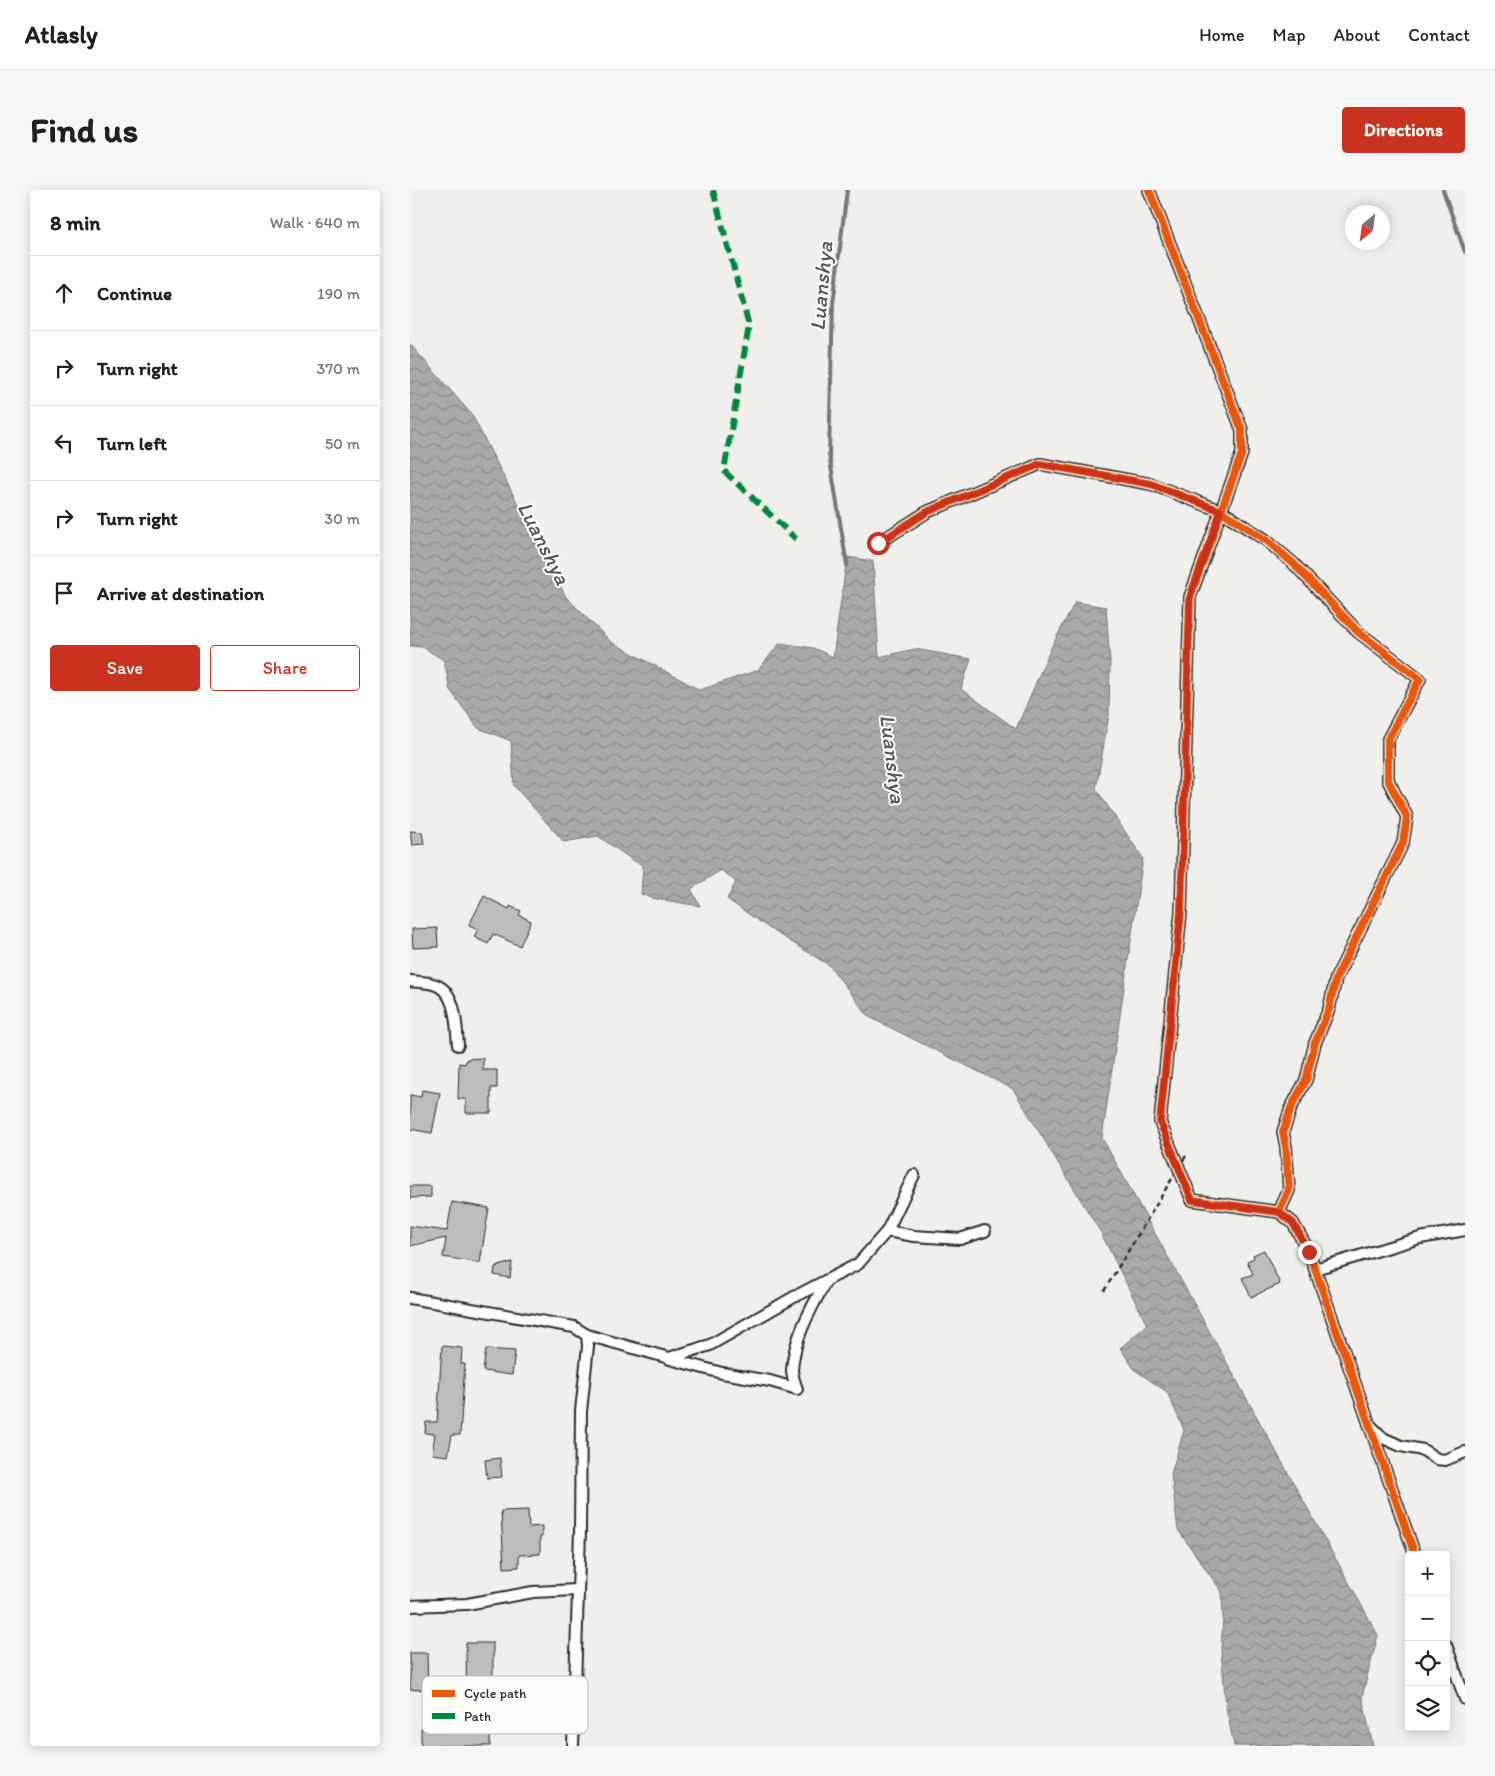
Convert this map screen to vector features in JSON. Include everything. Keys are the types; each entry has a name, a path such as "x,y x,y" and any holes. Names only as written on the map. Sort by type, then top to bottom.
{"street":[{"path":"1149,190 1242,430 1242,453 1190,597 1181,912 1160,1122 1192,1200 1279,1212 1293,1223 1309,1252 1414,1551"},
{"path":"878,543 927,512 1040,464 1151,484 1221,511 1266,540 1294,564 1358,632 1420,679 1388,739 1388,780 1407,817 1403,843 1336,978 1329,1009 1315,1042 1306,1080 1291,1108 1283,1132 1289,1190 1279,1212"},
{"path":"410,981 434,984 444,989 450,996 458,1045"},
{"path":"669,1358 710,1345 794,1297 858,1264 887,1231 914,1175"},
{"path":"1315,1269 1420,1238 1465,1230"},
{"path":"887,1231 914,1236 954,1239 985,1231"},
{"path":"410,1298 574,1327 586,1335 722,1373 770,1381 797,1389 792,1372 796,1350 803,1324 826,1281"},
{"path":"575,1676 580,1531 581,1411 588,1346 586,1335"},
{"path":"1369,1424 1383,1438 1401,1446 1423,1450 1437,1459 1445,1460 1465,1452"},
{"path":"410,1606 467,1604 533,1592 577,1590"},
{"path":"1450,1657 1465,1699"}],"path":[{"path":"1104,1291 1187,1154"}],"water":[{"path":"410,344 472,415 566,597 611,642 700,690 758,670 780,643 813,648 833,657 847,557 873,561 879,657 915,649 971,659 961,689 1016,729 1051,648 1075,602 1106,607 1110,662 1109,715 1096,789 1143,858 1102,1138 1378,1635 1362,1697 1373,1746 1234,1746 1226,1707 1221,1650 1222,1592 1178,1530 1171,1474 1184,1430 1167,1392 1135,1370 1120,1348 1147,1325 1101,1233 1013,1089 869,1017 829,965 770,929 727,899 736,882 721,870 691,889 700,906 652,898 641,894 643,865 634,861 598,836 564,842 514,786 511,741 478,728 450,690 444,660 422,647 410,646"}],"building":[{"path":"410,831 422,832 424,844 412,845"},
{"path":"484,896 509,909 510,906 521,911 519,915 531,921 520,946 493,934 488,944 474,937 478,929 469,925"},
{"path":"437,928 438,947 413,948 412,929"},
{"path":"483,1058 483,1070 497,1070 497,1088 491,1088 491,1113 466,1113 466,1099 458,1099 459,1063 465,1064 467,1059"},
{"path":"422,1090 440,1093 432,1133 410,1129 410,1095 421,1097"},
{"path":"410,1186 431,1186 431,1197 410,1198"},
{"path":"452,1202 489,1208 480,1263 443,1257 446,1238 410,1246 410,1226 447,1231"},
{"path":"1264,1250 1280,1284 1251,1297 1242,1278 1253,1274 1247,1261 1254,1258 1253,1255"},
{"path":"512,1262 510,1278 494,1275 495,1267"},
{"path":"442,1346 462,1348 461,1364 465,1364 460,1435 452,1435 448,1456 432,1454 435,1434 425,1433 426,1422 437,1422"},
{"path":"486,1349 515,1351 512,1375 483,1371"},
{"path":"500,1458 502,1477 487,1478 485,1460"},
{"path":"528,1510 529,1527 542,1526 540,1554 519,1555 519,1567 504,1568 501,1511"},
{"path":"466,1643 493,1643 493,1676 466,1676"},
{"path":"410,1653 427,1653 428,1676 422,1676 422,1689 410,1690"},
{"path":"421,1728 422,1734 490,1734 490,1746 421,1746"}],"waterway":[{"name":"Luanshya","path":"847,190 833,304 829,454 847,565"},
{"name":"Luanshya","path":"1443,190 1465,252"}],"marked path":[{"path":"713,190 749,326 724,471 796,539"}],"cycle path":[{"path":"1149,190 1242,430 1242,453 1190,597 1181,912 1160,1122 1192,1200 1279,1212 1293,1223 1309,1252 1414,1551"},
{"path":"878,543 927,512 1040,464 1151,484 1221,511 1266,540 1294,564 1358,632 1420,679 1388,739 1388,780 1407,817 1403,843 1336,978 1329,1009 1315,1043 1306,1080 1291,1108 1283,1132 1289,1190 1279,1212"}],"route":[{"path":"878,543 927,512 1040,464 1151,484 1221,511 1190,597 1181,912 1160,1122 1192,1200 1279,1212 1293,1223 1309,1252"}]}
